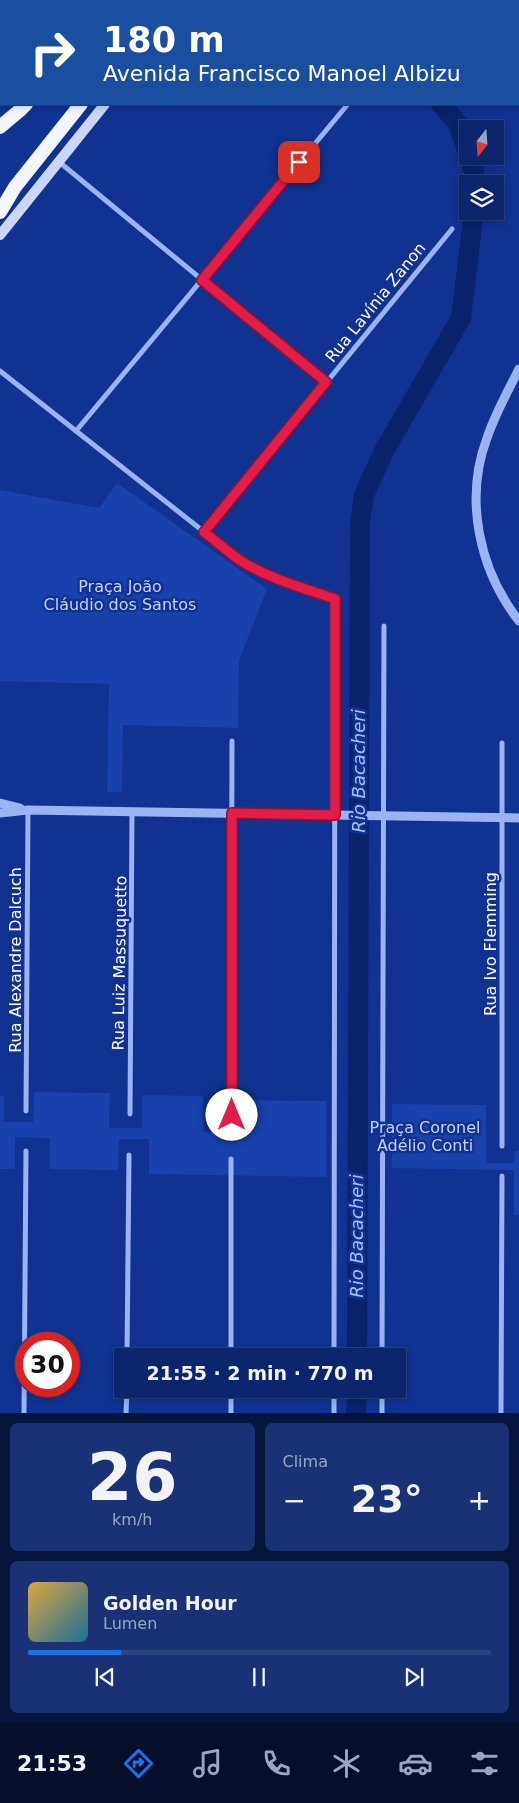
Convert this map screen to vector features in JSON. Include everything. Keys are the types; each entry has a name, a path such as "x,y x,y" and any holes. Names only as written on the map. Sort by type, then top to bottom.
{"highway":[{"path":"0,127 25,105"},
{"path":"0,212 15,187 80,105"}],"main road":[{"path":"0,235 104,105"}],"street":[{"path":"76,431 347,105"},
{"path":"58,161 326,382"},
{"name":"Rua Lavínia Zanon","path":"204,532 452,228"},
{"path":"519,369 486,439 481,457 476,493 478,529 487,563 501,596 519,621"},
{"path":"0,370 241,561 256,570 290,584 335,599 338,815 334,1348"},
{"path":"382,1348 384,626"},
{"path":"232,741 232,1115"},
{"name":"Rua Ivo Flemming","path":"502,743 502,1146"},
{"path":"0,803 28,810"},
{"path":"0,813 28,810 519,818"},
{"name":"Rua Alexandre Dalcuch","path":"26,1111 28,810"},
{"name":"Rua Luiz Massuquetto","path":"130,1114 132,812"},
{"path":"502,818 519,822"},
{"path":"24,1413 26,1151"},
{"path":"127,1348 129,1155"},
{"path":"231,1159 231,1348"},
{"path":"501,1413 502,1176"},
{"path":"126,1413 127,1398"},
{"path":"231,1398 231,1413"},
{"path":"334,1398 334,1413"},
{"path":"382,1398 382,1413"}],"green space":[{"name":"Praça João Cláudio dos Santos","path":"117,483 267,589 239,660 238,728 123,725 122,792 107,792 109,684 0,681 0,490 99,508"},
{"name":"Praça Coronel Adélio Conti","path":"34,1092 110,1093 109,1128 142,1128 142,1095 203,1096 204,1132 241,1132 242,1100 326,1101 326,1177 149,1174 149,1139 119,1139 118,1170 50,1169 50,1138 15,1137 15,1169 0,1169 0,1096 4,1096 4,1122 33,1122"},
{"name":"Praça Coronel Adélio Conti","path":"392,1104 486,1105 486,1163 514,1163 515,1151 519,1151 519,1215 514,1215 514,1170 392,1168"}],"waterway":[{"name":"Rio Bacacheri","path":"442,105 459,127"},
{"name":"Rio Bacacheri","path":"472,165 475,175"},
{"name":"Rio Bacacheri","path":"357,1348 360,522 364,495 384,451 461,318 473,220"},
{"name":"Rio Bacacheri","path":"356,1413 357,1398"}],"route":[{"path":"232,1115 232,813 335,815 335,599 273,578 256,570 241,561 204,532 326,382 202,280 299,162"}]}
